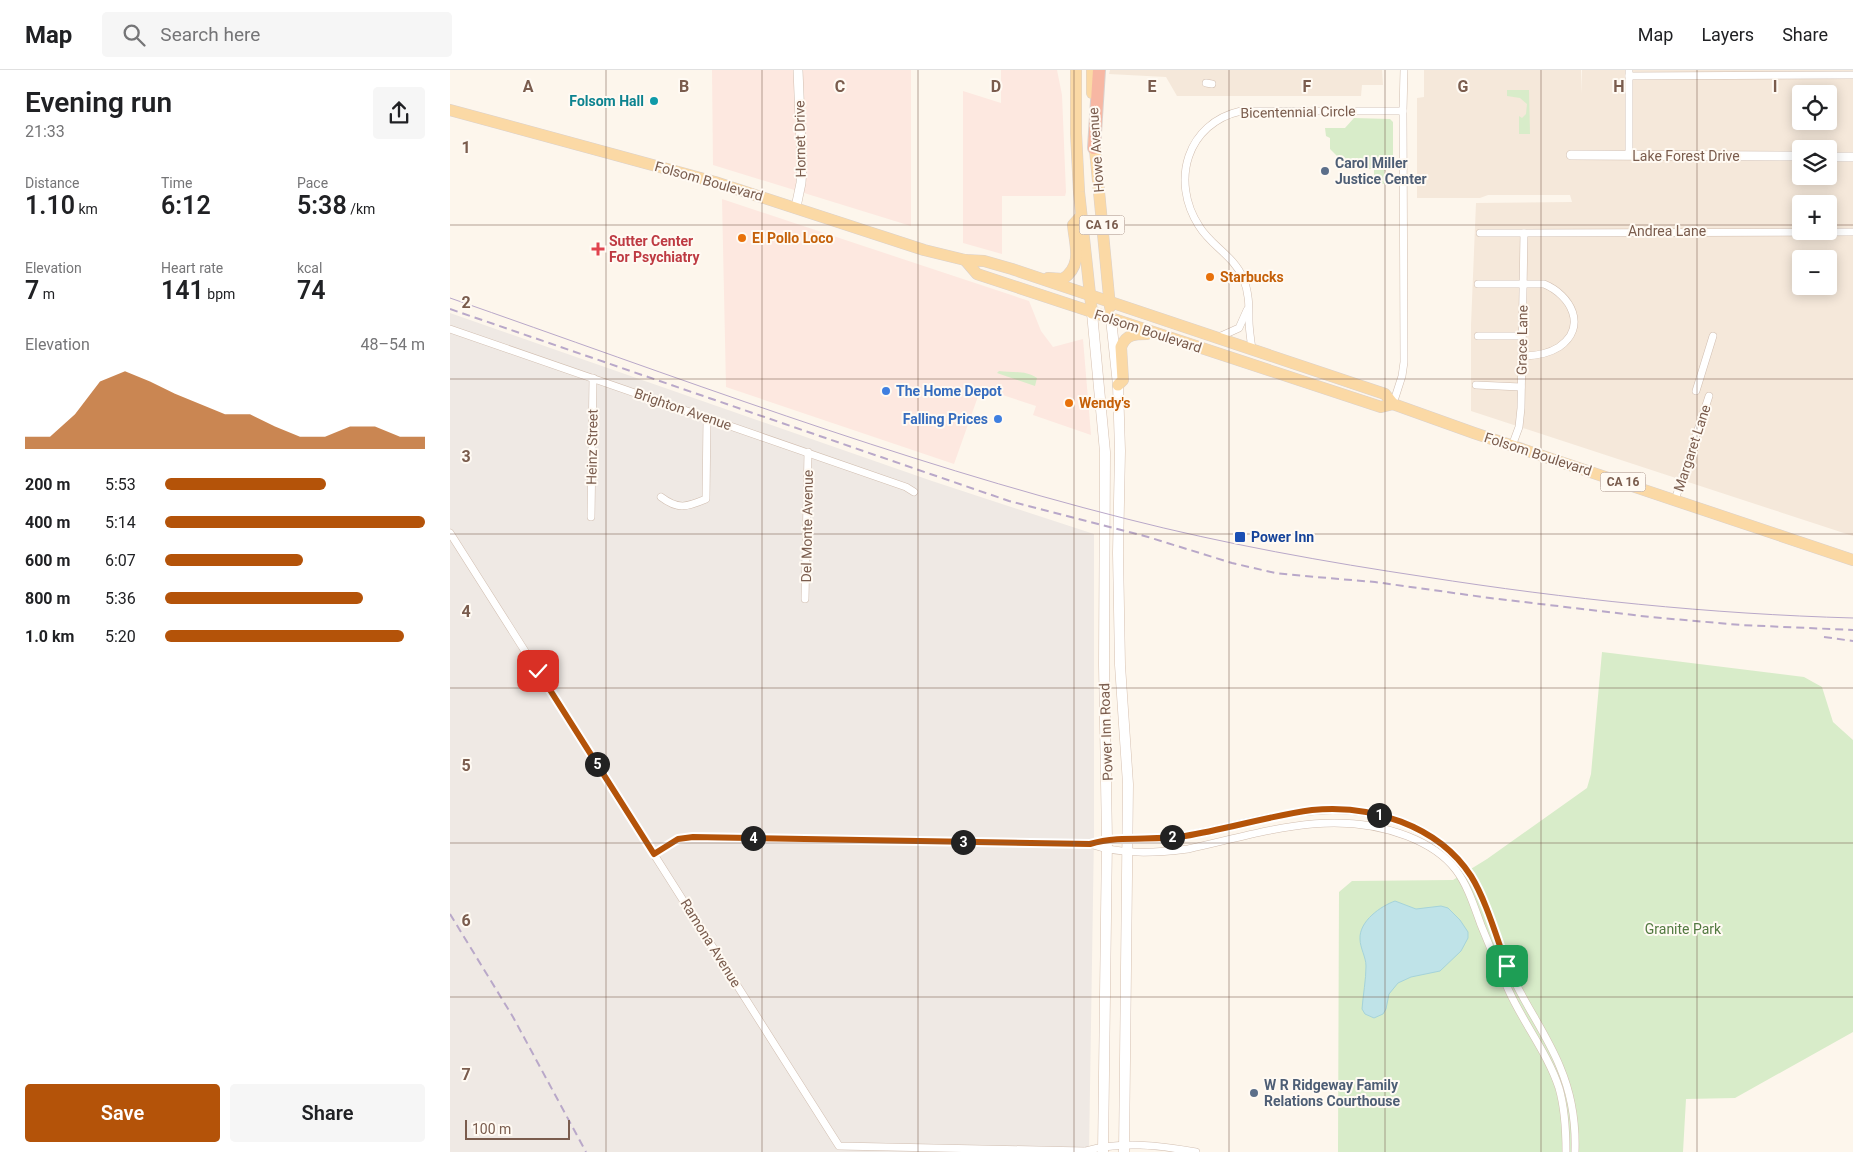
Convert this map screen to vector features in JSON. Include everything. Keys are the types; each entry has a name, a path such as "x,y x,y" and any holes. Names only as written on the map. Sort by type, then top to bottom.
{"highway":[{"path":"1094,148 1099,70"}],"main road":[{"name":"Howe Avenue","path":"1076,70 1076,133 1081,216 1092,313"},
{"name":"Howe Avenue","path":"1092,70 1094,148 1111,319"},
{"name":"Folsom Boulevard","path":"450,110 681,172 892,240 966,260 984,261 1038,278 1385,394 1393,404 1512,446 1853,560"},
{"path":"1038,278 1063,279 1074,268 1076,261 1073,226 1081,216"},
{"name":"Folsom Boulevard","path":"966,260 977,274 1092,313 1381,407 1393,404"},
{"name":"Power Inn Road","path":"1092,313 1105,452 1104,665 1107,850 1103,1149"},
{"name":"Power Inn Road","path":"1111,319 1118,385 1120,451 1118,553 1120,665 1127,748 1124,1149"},
{"path":"1118,385 1123,380 1121,347 1125,339 1136,334 1159,334"}],"street":[{"name":"Hornet Drive","path":"796,208 802,167 798,70"},
{"path":"1393,404 1402,376 1404,362 1402,111 1404,70"},
{"path":"1629,155 1629,73 1853,75"},
{"name":"Bicentennial Circle","path":"1252,350 1249,302 1245,282 1230,257 1205,234 1191,209 1186,190 1189,157 1197,139 1215,121 1229,114 1242,111 1402,111"},
{"name":"Lake Forest Drive","path":"1571,155 1792,156"},
{"path":"1837,156 1853,157"},
{"name":"Andrea Lane","path":"1480,233 1665,231 1853,232"},
{"name":"Grace Lane","path":"1512,446 1519,427 1524,233"},
{"path":"1478,284 1544,284 1555,288 1570,304 1574,314 1574,322 1567,339 1561,346 1543,354 1522,356"},
{"path":"1215,338 1224,336 1239,328 1249,302"},
{"name":"Brighton Avenue","path":"450,329 808,452 906,487 914,492"},
{"path":"1478,336 1522,336"},
{"path":"1696,391 1713,336"},
{"name":"Heinz Street","path":"591,517 593,378"},
{"path":"1476,385 1521,387"},
{"name":"Margaret Lane","path":"1675,500 1709,396"},
{"path":"661,496 672,505 690,506 706,499 707,418"},
{"name":"Del Monte Avenue","path":"805,599 808,452"},
{"name":"Ramona Avenue","path":"450,533 839,1146 1086,1151 1155,1146 1196,1152"},
{"path":"654,854 678,839 693,837 1090,844 1107,839 1186,836 1296,812 1328,809 1364,811 1379,814 1419,830 1443,845 1463,864 1472,879 1507,966 1560,1066 1570,1103 1575,1152"},
{"path":"1090,844 1107,850 1158,852 1188,849 1299,824 1348,822 1376,826 1413,839 1432,849 1455,869 1464,883 1498,968 1513,1000 1546,1059 1558,1087 1566,1123 1566,1152"}],"shaded area":[{"path":"712,70 911,70 911,226 713,165"},
{"path":"1001,70 1057,70 1062,95 1066,192 1065,196 1002,196 1002,254 963,243 963,91 1001,103"},
{"path":"1110,70 1382,70 1383,85 1362,85 1361,96 1177,96 1166,77 1109,74"},
{"path":"1424,70 1581,70 1582,94 1582,70 1853,70 1853,536 1471,411 1471,325 1476,203 1572,202 1570,195 1488,195 1480,198 1417,198 1417,98 1424,97"},
{"path":"722,199 1029,301 1041,331 1053,347 1083,339 1091,435 1033,415 1036,406 981,388 954,464 726,387"},
{"path":"450,313 932,481 1094,534 1094,835 1089,1152 450,1152"}],"green space":[{"path":"1507,90 1529,90 1530,134 1519,134 1519,116 1522,118 1526,114 1527,104 1520,98 1507,96"},
{"path":"1354,118 1390,119 1393,122 1393,167 1384,171 1386,184 1374,183 1374,169 1349,168 1330,149 1330,138 1326,136 1325,128 1345,128"},
{"path":"999,371 1033,375 1037,378 1035,386 997,373"},
{"name":"Granite Park","path":"1602,652 1804,677 1822,687 1833,722 1853,740 1853,1032 1735,1098 1686,1099 1683,1152 1338,1152 1339,892 1352,881 1453,880 1487,859 1587,788 1591,774"}],"water":[{"path":"1395,901 1416,909 1441,906 1448,908 1460,920 1468,932 1468,938 1461,951 1440,971 1411,977 1398,983 1389,994 1383,1014 1374,1018 1365,1014 1362,1009 1366,966 1360,942 1361,932 1363,926 1372,915"}],"tram line":[{"path":"450,298 786,416 956,471 1127,519 1201,536 1275,552 1350,565 1585,599 1746,613 1853,618"}],"railway":[{"path":"450,309 1009,501 1148,537 1232,563 1275,573 1375,582 1650,617 1741,625 1853,630"},
{"path":"1824,637 1853,641"},
{"path":"450,914 513,1017 586,1152"}],"place":[{"name":"Folsom Hall","path":"654,101"},
{"name":"Carol Miller Justice Center","path":"1325,171"},
{"name":"El Pollo Loco","path":"742,238"},
{"name":"Sutter Center For Psychiatry","path":"598,249"},
{"name":"Starbucks","path":"1210,277"},
{"name":"The Home Depot","path":"886,391"},
{"name":"Wendy's","path":"1069,403"},
{"name":"Falling Prices","path":"998,419"},
{"name":"Power Inn","path":"1240,537"},
{"name":"W R Ridgeway Family Relations Courthouse","path":"1254,1093"}],"route":[{"path":"538,671 654,854 672,842 685,837 1090,844 1107,839 1186,836 1312,810 1364,811 1379,814 1419,830 1443,845 1463,864 1479,892 1507,966"}]}
